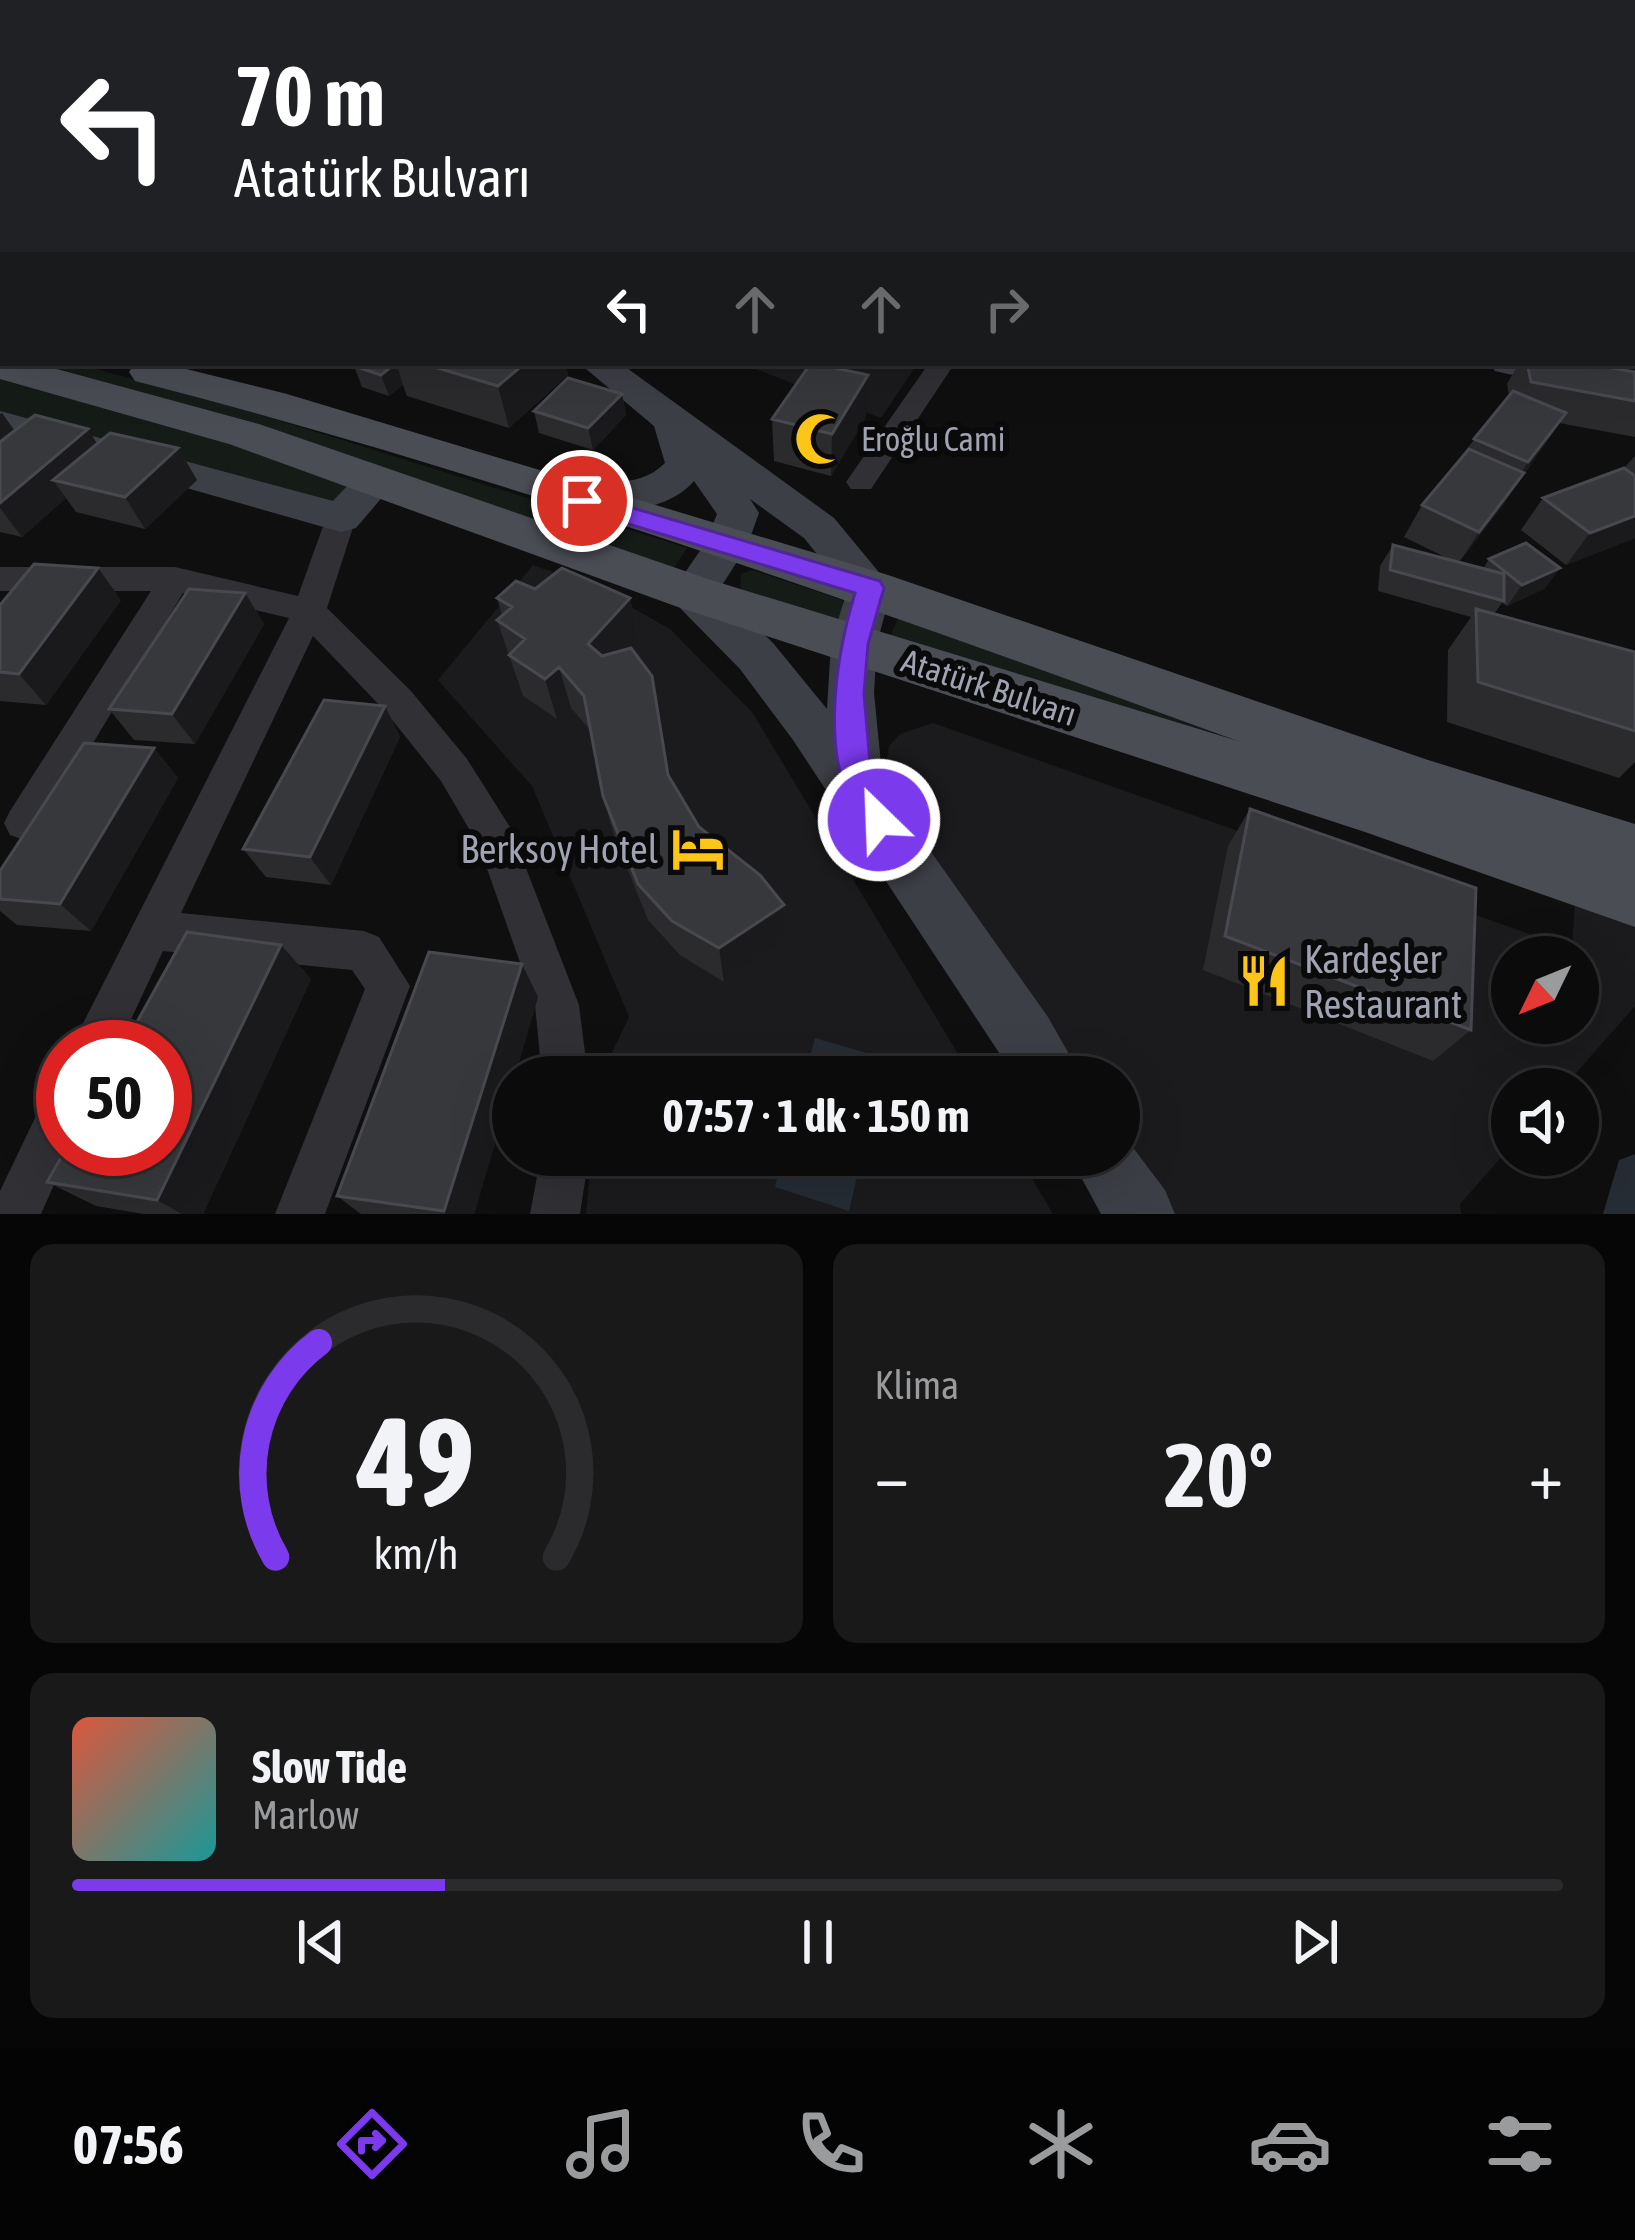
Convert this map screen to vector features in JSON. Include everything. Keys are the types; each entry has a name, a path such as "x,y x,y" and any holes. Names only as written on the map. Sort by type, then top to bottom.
{"main road":[{"name":"Atatürk Bulvarı","path":"0,366 244,434 694,593 1365,806 1635,898"},
{"name":"Atatürk Bulvarı","path":"125,366 272,403 870,588 1428,785 1635,852"},
{"path":"600,366 819,528 870,588 854,644 850,694 857,789"},
{"path":"1525,366 1635,386"},
{"path":"544,490 609,496 663,487 685,465 669,418"},
{"path":"669,418 736,506 736,524 726,546 694,593 735,628 857,789 1037,1056"},
{"path":"0,423 341,518 376,481"},
{"path":"1116,1176 1141,1214"}],"street":[{"path":"861,482 940,366"},
{"path":"107,1020 309,611 341,518"},
{"path":"0,579 175,579 309,611 398,700 454,770 496,839 557,1005 563,1056"},
{"path":"24,823 175,579"},
{"path":"149,930 364,951 388,986 300,1214"},
{"path":"15,1214 36,1169"},
{"path":"556,1214 562,1176"}],"shaded area":[{"path":"0,366 376,481 341,518 0,423"},
{"path":"48,366 86,366 259,414 687,548 673,569 290,435"},
{"path":"748,366 916,366 881,418"},
{"name":"Berksoy Hotel","path":"533,565 597,588 670,629 752,712 959,1056 610,1056 629,1017 532,786 438,680"},
{"path":"752,570 842,600 846,610 839,621 740,594 741,574"},
{"path":"898,619 1395,791 887,643"},
{"name":"Kardeşler Restaurant","path":"933,723 1535,936 1491,936 1491,1044 1599,1044 1599,936 1573,936 1575,901 1635,920 1635,1006 1580,1068 1491,1068 1491,1169 1460,1204 1461,1214 1171,1214 1140,1167 1140,1056 1066,1056 890,792 884,777 889,746 900,734"},
{"path":"815,1038 877,1056 810,1056"},
{"path":"590,1176 1030,1176 1053,1214 586,1214"},
{"path":"778,1176 857,1176 849,1211 775,1187"}],"building":[{"path":"354,366 392,366 381,375"},
{"path":"431,366 521,366 498,386"},
{"path":"809,366 868,375 832,434 772,419"},
{"path":"1528,366 1602,366 1635,372 1635,401 1531,382"},
{"path":"568,378 622,394 588,428 534,411"},
{"path":"1513,391 1566,413 1528,462 1474,439"},
{"path":"35,415 88,429 0,503 0,442"},
{"path":"110,433 178,448 125,497 53,480"},
{"path":"1469,449 1524,473 1479,532 1422,505"},
{"path":"1624,468 1635,476 1635,516 1590,533 1543,498"},
{"path":"1526,543 1560,568 1522,585 1489,559"},
{"path":"1393,545 1504,574 1504,601 1390,570"},
{"path":"34,564 98,568 19,674 0,672 0,605"},
{"name":"Berksoy Hotel","path":"562,568 630,598 588,644 602,656 631,648 652,676 668,775 699,827 760,875 784,905 719,948 672,921 638,884 603,796 584,696 559,667 545,679 509,655 525,639 497,620 512,607 497,598 516,581 535,589"},
{"path":"189,589 245,593 172,714 109,709"},
{"path":"1476,609 1635,652 1635,731 1478,682"},
{"path":"324,700 385,706 310,857 243,849"},
{"path":"84,743 154,748 60,904 0,899 0,871"},
{"path":"1250,809 1476,888 1471,1030 1225,936"},
{"path":"187,932 281,945 192,1128 192,1020 138,1020"},
{"path":"429,952 522,964 444,1211 337,1196"},
{"path":"50,1176 169,1176 157,1200 47,1182"}],"waterway":[{"path":"1626,1214 1635,1176"}],"place":[{"name":"Eroğlu Cami","path":"821,439"},
{"name":"Berksoy Hotel","path":"698,849"},
{"name":"Kardeşler Restaurant","path":"1264,981"}],"route":[{"path":"582,501 870,588 854,644 850,694 857,789 879,820"}]}
